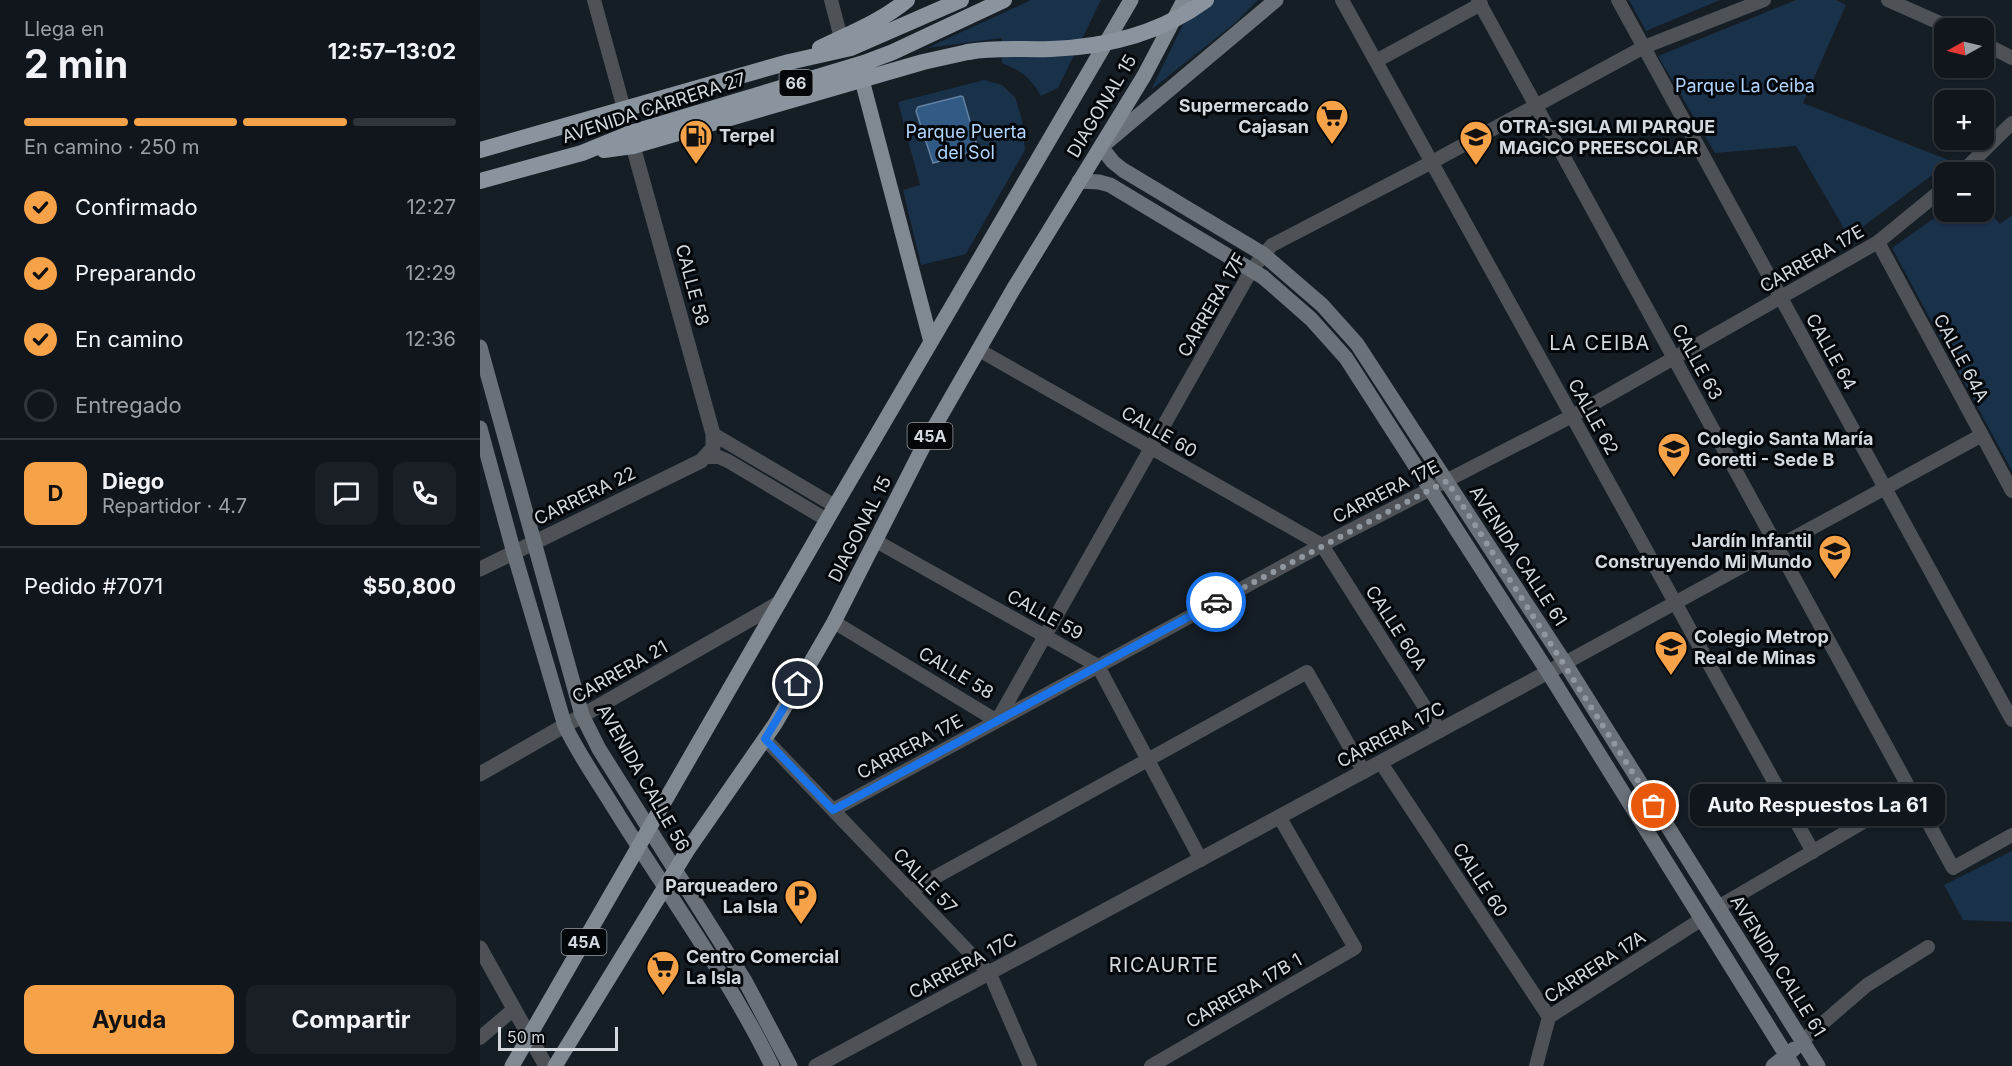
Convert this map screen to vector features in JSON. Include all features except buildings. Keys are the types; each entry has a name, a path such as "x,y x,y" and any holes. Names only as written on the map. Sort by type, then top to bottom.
{"highway":[{"path":"789,62 895,10 907,0"},
{"name":"AVENIDA CARRERA 27","path":"480,150 789,62 862,44 961,0"},
{"name":"AVENIDA CARRERA 27","path":"480,181 582,153 630,133 878,58 1004,0"},
{"path":"582,153 633,146 922,62 968,52 1000,48 1067,48 1118,41 1160,26 1206,0"}],"main road":[{"name":"DIAGONAL 15","path":"512,1066 831,513 1131,0"},
{"name":"DIAGONAL 15","path":"555,1066 675,870 765,739 834,622 918,457 1079,181 1144,76 1184,0"},
{"path":"1101,147 1276,1"},
{"path":"862,80 931,342"},
{"name":"AVENIDA CALLE 61","path":"1101,147 1123,170 1263,254 1322,305 1358,344 1565,663 1818,1066"},
{"name":"AVENIDA CALLE 61","path":"1079,181 1110,185 1252,269 1311,319 1346,358 1548,672 1790,1061"},
{"name":"AVENIDA CALLE 56","path":"480,348 582,716 599,749 745,981 790,1066"},
{"name":"AVENIDA CALLE 56","path":"480,428 565,726 574,745 740,1003 772,1066"},
{"path":"1773,1066 1790,1061 1802,1041"}],"street":[{"path":"594,0 624,109"},
{"path":"831,0 841,38"},
{"name":"CALLE 62","path":"1342,0 1813,852"},
{"name":"CALLE 64","path":"1618,0 2012,720"},
{"name":"CARRERA 17F","path":"997,721 1252,269 1272,245 1644,47 1764,0"},
{"path":"1888,0 1934,20"},
{"path":"1376,61 1480,2"},
{"name":"CALLE 63","path":"1480,2 1953,868 2012,835"},
{"path":"1994,47 2010,53"},
{"path":"1972,162 2012,123"},
{"name":"CALLE 58","path":"633,146 713,434"},
{"name":"CARRERA 17E","path":"833,810 1322,545 1572,416 1878,242 1934,196"},
{"name":"CALLE 64A","path":"1878,242 2012,491"},
{"name":"CALLE 60","path":"979,350 1322,545"},
{"path":"706,457 713,448 713,434"},
{"path":"713,434 831,513"},
{"name":"CARRERA 17C","path":"816,1066 1280,818 1982,435"},
{"path":"706,457 719,457 728,461 831,513"},
{"name":"CARRERA 22","path":"480,569 706,457"},
{"name":"CALLE 59","path":"876,541 1098,666"},
{"name":"CALLE 60A","path":"1322,545 1440,731"},
{"name":"CARRERA 21","path":"480,774 779,603"},
{"name":"CALLE 58","path":"834,622 997,721"},
{"path":"1098,666 1201,860"},
{"path":"910,891 1307,672 1364,772"},
{"name":"CALLE 57","path":"765,739 990,974 1030,1066"},
{"name":"CALLE 60","path":"1381,763 1549,1017"},
{"path":"1718,907 1912,793"},
{"name":"CARRERA 17B 1","path":"1151,1066 1355,948 1280,818"},
{"name":"CARRERA 17A","path":"1536,1066 1549,1017 1702,919"},
{"path":"1802,1041 1867,985 1928,947"},
{"path":"480,948 546,1066"},
{"path":"480,1038 514,1009"}],"green space":[{"path":"1031,0 1101,0 1058,88 1041,96 1025,75 1002,63 1002,38 927,48"},
{"path":"1195,0 1258,0 1235,23 1151,90"},
{"path":"1629,0 1720,0 1646,31"},
{"name":"Parque La Ceiba","path":"1796,0 1836,0 1846,5 1803,103 1951,161 1934,162 1934,174 1849,237 1796,146 1715,153 1658,56"},
{"name":"Parque Puerta del Sol","path":"984,80 1002,85 1015,97 1022,120 1025,150 966,254 921,265 903,190 920,185 898,102"},
{"path":"2012,215 2012,471 1892,248 1934,218 1934,222 1994,222 1994,217 2000,224"},
{"path":"2012,851 2012,922 1963,920 1944,885"}],"shaded area":[{"path":"961,96 978,149 933,163 916,111 918,107"}],"way so far":[{"path":"1216,602 1447,481 1654,806"}],"place":[{"name":"Supermercado Cajasan","path":"1332,145"},
{"name":"Terpel","path":"696,165"},
{"name":"OTRA-SIGLA MI PARQUE MAGICO PREESCOLAR","path":"1476,166"},
{"name":"Colegio Santa María Goretti - Sede B","path":"1674,478"},
{"name":"Jardín Infantil Construyendo Mi Mundo","path":"1835,580"},
{"name":"Colegio Metrop Real de Minas","path":"1671,676"},
{"name":"Auto Respuestos La 61","path":"1654,806"},
{"name":"Parqueadero La Isla","path":"801,925"},
{"name":"Centro Comercial La Isla","path":"663,996"}],"district":[{"name":"LA CEIBA","path":"1600,343"},
{"name":"RICAURTE","path":"1164,965"}],"route":[{"path":"798,684 765,739 833,810 1216,602"}]}
